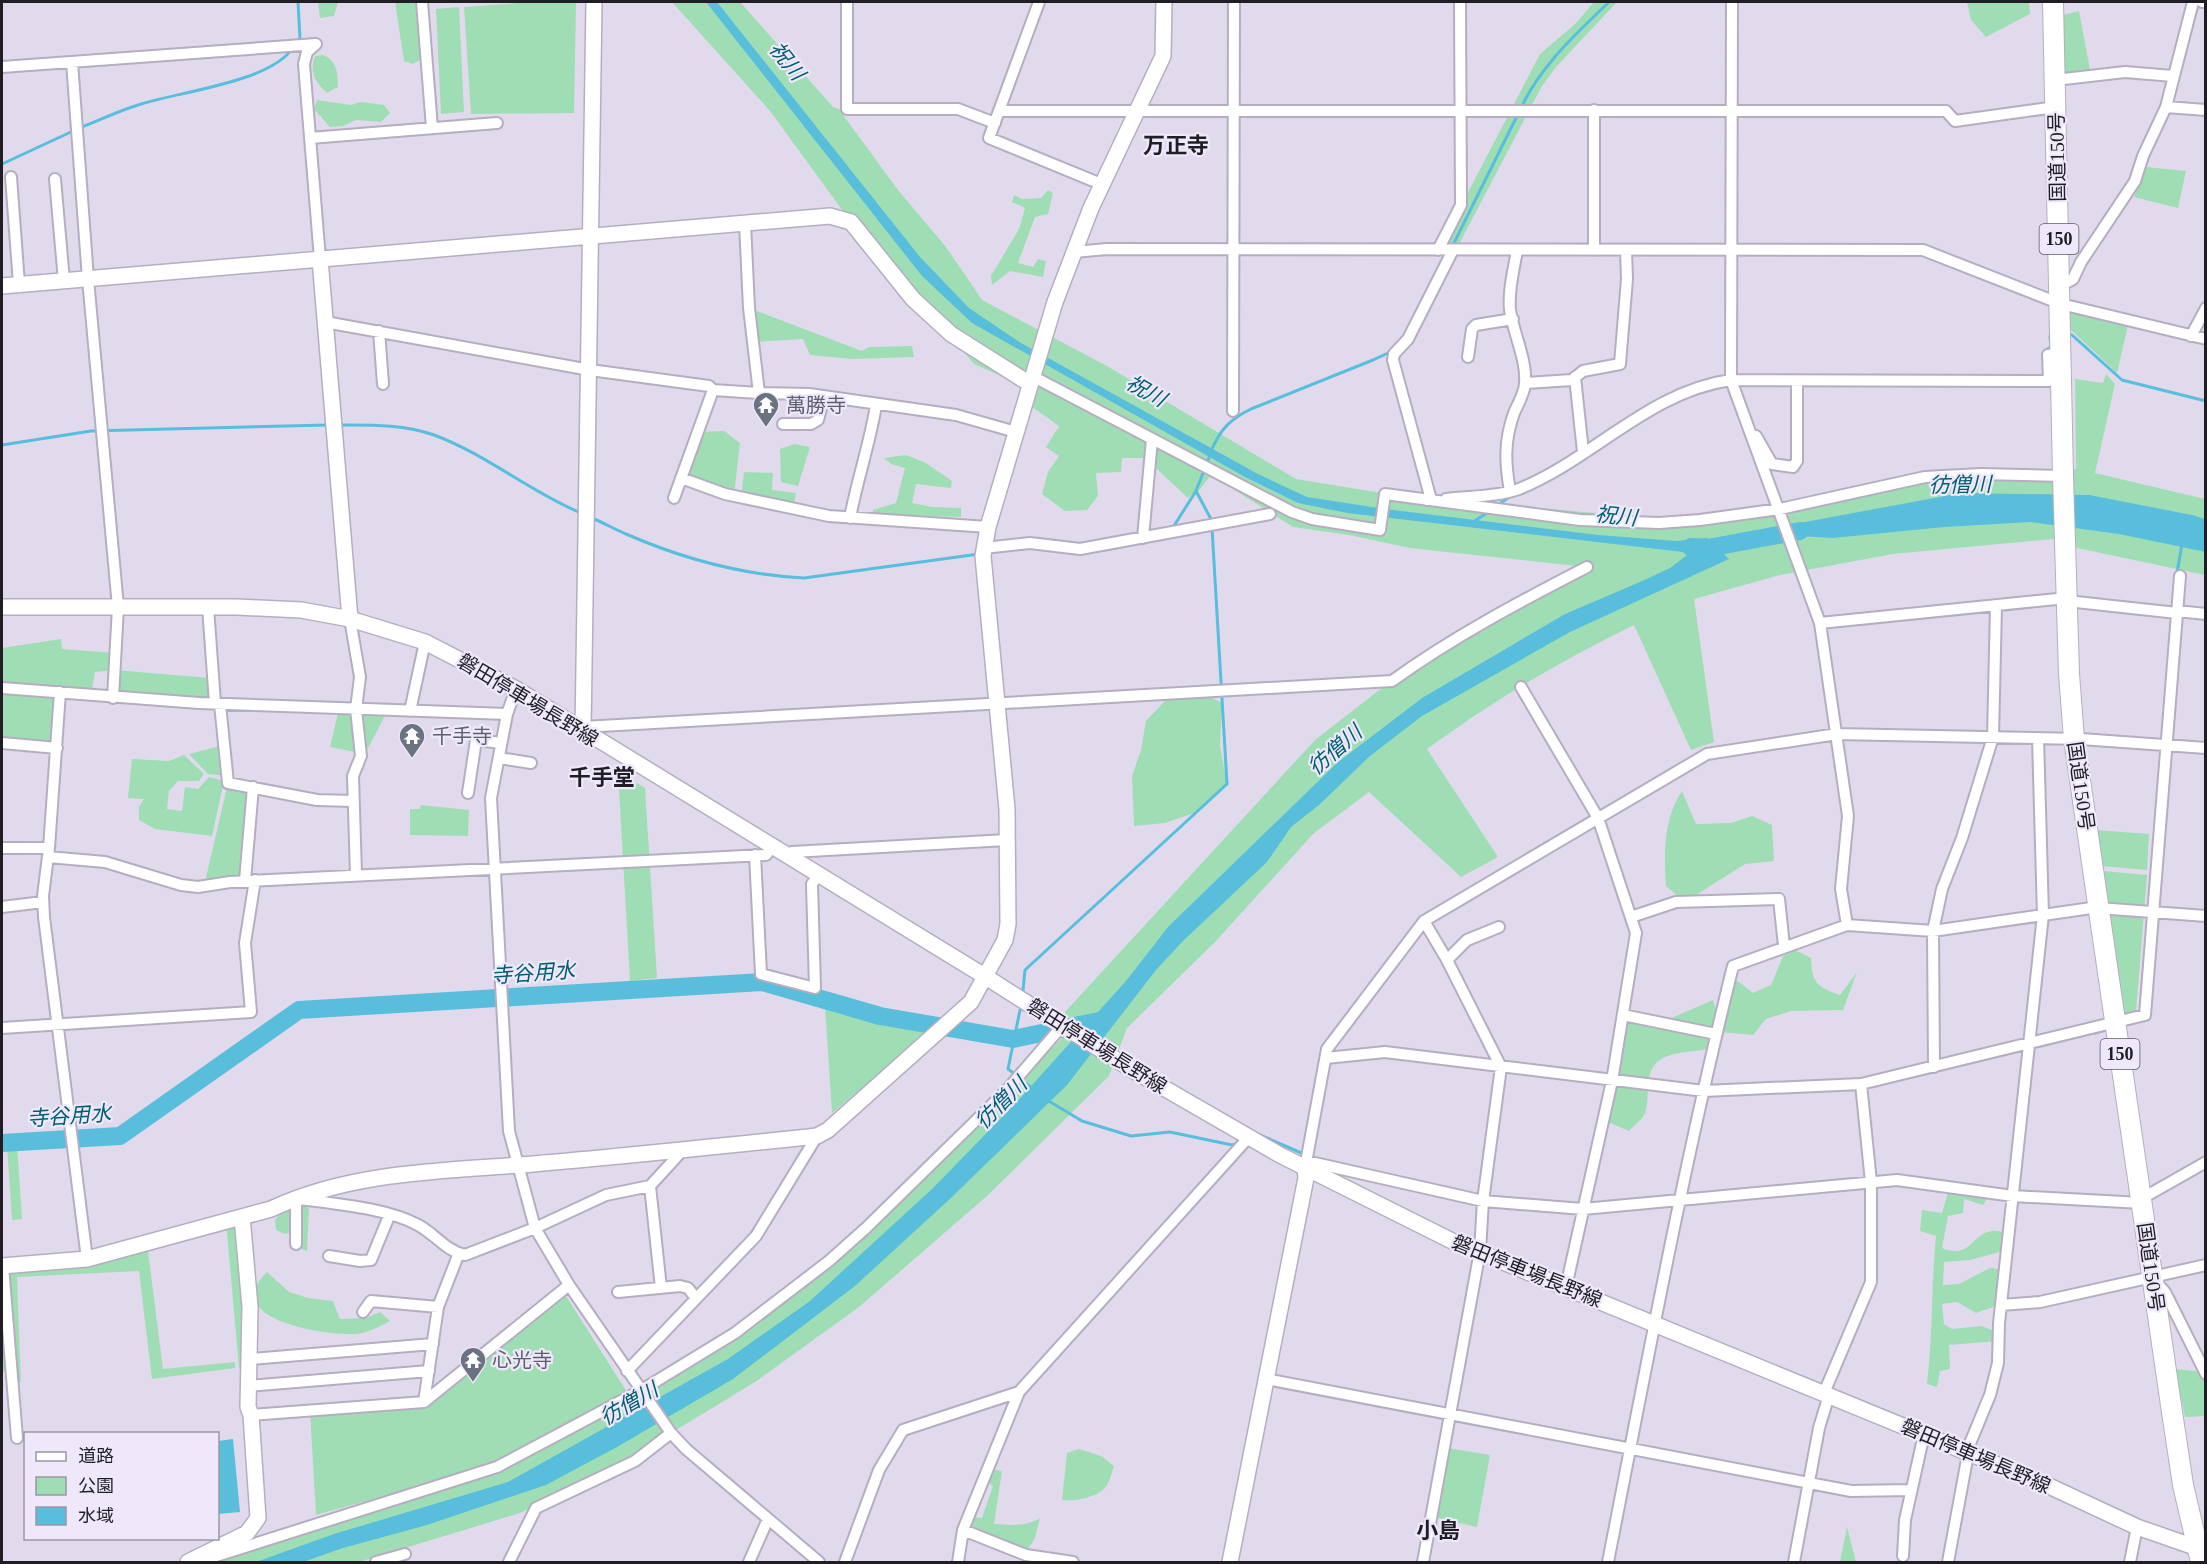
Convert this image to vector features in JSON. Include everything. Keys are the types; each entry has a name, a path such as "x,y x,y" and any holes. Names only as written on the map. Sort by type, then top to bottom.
{"highway":[{"name":"国道150号","path":"2053,2 2063,476 2074,739 2184,1485 2201,1554"}],"street":[{"path":"422,2 432,128"},
{"path":"594,2 583,729 1392,681 1461,635 1528,596 1587,567"},
{"path":"847,2 847,109 958,109 995,123"},
{"path":"1039,2 989,138 1101,184"},
{"path":"17,1438 7,1381 2,1266 87,1259 242,1217 366,1179 682,1151 817,1136 828,1130 954,1019 970,1002 1005,940 1008,924 1007,840 984,548 988,527 1032,376 1074,252 1101,184 1163,56 1164,2"},
{"path":"1233,411 1234,2"},
{"path":"1438,250 1461,205 1460,2"},
{"path":"1732,2 1732,383 1820,623 1848,816 1841,889 1847,925"},
{"path":"2060,295 2073,279 2081,262 2135,181 2143,156 2166,107 2193,2"},
{"path":"2,68 316,44 307,52 304,64 350,619 359,662 356,710 361,756 353,776 356,875"},
{"path":"72,62 88,279 118,607 113,698"},
{"path":"2055,80 2125,72 2174,76"},
{"path":"1000,111 1139,109 1946,111 1955,121 2056,106"},
{"path":"2166,107 2205,110"},
{"path":"1594,110 1594,250"},
{"path":"310,138 497,123"},
{"path":"11,177 19,284"},
{"path":"55,179 64,281"},
{"path":"2,286 830,216 851,222 913,299 974,350 1032,376 1292,513 1312,519 1380,530 1385,494 1620,523 1700,520 1780,509 1933,476 1981,474 2063,476"},
{"path":"745,223 749,308 759,393"},
{"path":"1074,252 1107,249 1923,250 2205,339"},
{"path":"1429,501 1430,496 1393,360 1394,354 1408,339 1453,250"},
{"path":"1510,491 1505,463 1506,448 1509,430 1526,383 1510,292 1518,250"},
{"path":"1526,383 1572,380 1583,371 1620,364 1627,279 1626,250"},
{"path":"2191,336 2205,308"},
{"path":"1468,357 1472,329 1476,325 1513,319"},
{"path":"325,322 590,370 709,386 713,390 824,397 956,415 1016,432"},
{"path":"379,332 383,384"},
{"path":"1429,501 1510,491 1532,483 1670,398 1708,383 2049,381 2048,355 2061,353"},
{"path":"1575,377 1583,452"},
{"path":"1747,424 1772,464 1793,467 1797,461 1797,383"},
{"path":"674,498 713,390"},
{"path":"783,424 811,424 818,420 824,397"},
{"path":"850,518 870,442 876,405"},
{"path":"1143,538 1152,439"},
{"path":"681,478 725,494 819,514 988,527"},
{"path":"984,548 1030,543 1080,549 1270,514"},
{"path":"1326,1058 1385,1052 1704,1091 1861,1084 1934,1066 2030,1047 2145,1015 2150,912 2163,745 2180,576"},
{"path":"1820,623 2067,599 2205,614"},
{"path":"1934,1066 1933,931 1942,889 1962,838 1993,737 1996,606"},
{"name":"磐田停車場長野線","path":"2,607 208,607 301,610 350,619 425,642 516,689 583,729 1109,1055 1249,1137 1306,1164 1432,1231 2049,1486 2201,1554"},
{"path":"208,607 217,704 228,783 317,800 353,801"},
{"path":"410,711 425,642"},
{"path":"1521,687 1598,818 1636,933 1612,1081 1566,1287"},
{"path":"2,688 217,704 507,714"},
{"path":"516,689 507,714 491,798 509,1131 535,1228 569,1285 671,1432 686,1449 819,1563"},
{"path":"60,692 49,852 43,902 87,1259"},
{"path":"1230,1563 1306,1178 1306,1164 1328,1049 1424,921 1707,754 1836,734 2074,739 2205,748"},
{"path":"1947,1563 1967,1453 1990,1395 1998,1363 2001,1305 2043,915 2038,738"},
{"path":"468,793 476,740 501,743"},
{"path":"2,743 57,748"},
{"path":"499,758 531,763"},
{"path":"2,1028 250,1012 245,943 250,881 253,787"},
{"path":"788,857 792,852 1007,840"},
{"path":"2,849 49,852 105,862 189,886 356,875 766,855 772,847"},
{"path":"755,855 761,974 815,988 812,884 818,875"},
{"path":"1631,917 1676,903 1779,899 1784,946"},
{"path":"2,907 43,902"},
{"path":"1608,1563 1654,1323 1716,1034 1733,966 1847,925 1933,931 2098,907 2205,916"},
{"path":"1423,1563 1480,1251 1483,1201 1501,1067 1447,960 1424,921"},
{"path":"1447,960 1467,940 1499,927"},
{"path":"1623,1015 1716,1034"},
{"path":"188,1562 230,1552 496,1467 642,1393 735,1333 829,1261 1006,1091 1062,1026"},
{"path":"1794,1563 1827,1394 1871,1282 1873,1182 1861,1084"},
{"path":"627,1371 695,1297 756,1236 817,1136"},
{"path":"958,1563 963,1530 1018,1392 1249,1137"},
{"path":"297,1199 389,1216 418,1225 465,1255 535,1228 606,1195 650,1186 682,1151"},
{"path":"1306,1164 1483,1201 1583,1209 1681,1203 1897,1180 2013,1196 2142,1201 2205,1162"},
{"path":"650,1186 661,1288"},
{"path":"296,1244 297,1199"},
{"path":"329,1256 360,1261 371,1260 389,1216"},
{"path":"188,1562 247,1533 258,1518 251,1415 248,1407 246,1368 251,1359 250,1307 242,1217"},
{"path":"424,1402 438,1307 459,1253"},
{"path":"2001,1305 2040,1302 2205,1265"},
{"path":"2152,1277 2165,1292 2205,1374"},
{"path":"251,1415 424,1402 569,1285"},
{"path":"618,1292 680,1286 688,1288 695,1297"},
{"path":"363,1312 370,1301 438,1307"},
{"path":"251,1359 433,1344"},
{"path":"247,1386 429,1371"},
{"path":"1266,1379 1809,1484 1851,1491 1910,1490"},
{"path":"845,1563 879,1470 903,1430 1018,1392"},
{"path":"509,1563 536,1508 635,1461 671,1432"},
{"path":"1903,1556 1910,1490 1924,1434"},
{"path":"749,1563 768,1520"},
{"path":"2130,1563 2137,1527"},
{"path":"963,1530 1026,1554 1073,1563"},
{"path":"376,1563 408,1558"},
{"path":"393,1563 408,1558"}],"green space":[{"path":"318,2 338,2 334,16 320,18"},
{"path":"395,2 416,2 423,58 413,64 404,61"},
{"path":"533,2 576,2 574,113 471,114 464,7"},
{"path":"672,2 740,2 833,107 845,111 843,115 898,190 946,247 982,300 1107,366 1296,479 1394,495 1707,523 1959,474 2076,469 2075,379 2103,383 2106,374 2115,384 2095,473 2205,499 2205,575 2077,548 2053,539 1893,554 1780,575 1694,599 1714,742 1691,750 1634,625 1528,682 1427,749 1498,857 1461,877 1369,792 1314,833 1215,942 1127,1028 1109,1076 987,1196 859,1307 755,1382 630,1458 520,1513 359,1562 203,1562 477,1470 316,1515 310,1411 398,1411 427,1406 566,1296 627,1392 515,1453 718,1344 829,1261 958,1144 1064,1036 1065,1012 1315,740 1378,691 1579,576 1586,567 1410,548 1349,535 1293,527 1211,475 1190,502 1195,492 1188,498 1145,458 1122,458 1121,472 1096,473 1098,496 1087,510 1065,511 1042,494 1048,472 1059,456 1046,447 1059,426 1028,404 1028,388 974,364 851,222 770,111"},
{"path":"1594,2 1617,2 1556,67 1542,86 1456,250 1438,250 1540,54 1575,24"},
{"path":"1967,2 2029,2 2030,14 1986,37 1971,20"},
{"path":"459,7 464,112 441,114 436,9"},
{"path":"2079,11 2091,75 2062,79 2063,15"},
{"path":"323,55 334,64 338,77 338,87 327,93 316,81 313,72 315,56"},
{"path":"317,100 351,105 361,102 384,105 390,113 381,122 356,120 343,126 330,127 314,109"},
{"path":"2146,167 2186,171 2178,208 2134,197"},
{"path":"1048,190 1053,193 1048,214 1035,217 1018,263 1033,267 1038,259 1046,261 1043,277 1010,271 992,285 991,276 1019,229 1025,208 1012,202 1014,195 1022,199 1041,198"},
{"path":"2070,307 2129,321 2117,373 2071,330"},
{"path":"749,308 862,351 869,347 912,346 914,357 853,359 810,355 803,339 754,342"},
{"path":"724,431 740,443 734,496 681,478 698,432"},
{"path":"794,444 810,447 798,486 781,482 780,449"},
{"path":"906,455 926,463 952,481 951,488 916,484 912,503 932,507 961,508 961,517 873,514 873,510 896,503 905,468 891,464 884,458"},
{"path":"744,472 773,473 772,490 796,493 793,509 741,497"},
{"path":"61,639 62,649 116,653 115,670 95,672 91,695 60,693 57,748 2,743 2,648"},
{"path":"115,670 210,678 215,703 113,698"},
{"path":"1200,692 1222,703 1220,746 1227,784 1197,812 1165,823 1134,826 1132,776 1141,750 1146,721 1165,701"},
{"path":"339,709 388,710 365,754 330,747"},
{"path":"224,745 227,776 208,774 189,754"},
{"path":"184,755 204,774 199,781 178,781 169,791 167,809 182,811 185,787 198,789 209,777 224,781 212,836 155,829 139,820 139,807 144,799 128,798 132,759 169,761"},
{"path":"618,772 645,788 657,978 630,981"},
{"path":"228,783 253,787 245,881 204,886"},
{"path":"1682,791 1696,824 1731,823 1752,816 1772,825 1774,861 1745,864 1685,902 1666,886 1665,862 1668,825"},
{"path":"421,805 469,810 468,836 410,835 410,809 420,809"},
{"path":"2096,830 2149,834 2147,870 2102,866"},
{"path":"2104,871 2147,875 2136,1012 2124,1015"},
{"path":"1795,950 1811,958 1817,983 1840,995 1857,972 1843,1010 1791,1011 1766,1019 1753,1035 1720,1032 1731,976 1753,993 1771,985 1783,956"},
{"path":"1713,1000 1719,1022 1713,1047 1669,1055 1656,1063 1649,1076 1645,1113 1629,1131 1603,1120 1619,1037 1627,1024 1660,1023"},
{"path":"825,1006 928,1032 832,1113"},
{"path":"17,1144 22,1219 12,1220 7,1145"},
{"path":"1948,1192 1987,1199 1983,1205 1964,1199 1963,1213 1948,1216 1942,1248 1953,1251 1961,1250 1986,1232 1994,1231 2005,1233 2007,1250 1970,1260 1944,1262 1943,1285 1959,1284 1990,1268 1998,1269 2000,1278 1996,1306 1976,1313 1957,1302 1942,1304 1944,1324 1952,1329 1982,1326 1994,1331 1998,1341 1949,1345 1950,1369 1940,1371 1937,1387 1927,1384 1936,1236 1920,1231 1922,1210 1942,1213"},
{"path":"303,1204 309,1209 307,1251 300,1248 296,1231 285,1234 276,1230 275,1220 282,1212"},
{"path":"242,1217 246,1368 239,1368 226,1221"},
{"path":"147,1243 163,1369 235,1362 235,1368 152,1379 139,1271 17,1277 21,1383 3,1371 3,1271"},
{"path":"267,1272 289,1292 308,1298 333,1301 340,1319 366,1318 380,1312 390,1321 369,1331 340,1334 301,1328 281,1321 265,1313 256,1302 255,1288"},
{"path":"2175,1369 2205,1372 2205,1416 2185,1417"},
{"path":"1448,1448 1490,1455 1477,1527 1433,1517"},
{"path":"1079,1449 1101,1456 1114,1466 1111,1476 1104,1489 1093,1496 1062,1500 1067,1453"},
{"path":"991,1469 1002,1471 994,1524 1023,1524 1040,1518 1035,1538 1026,1552 968,1529 972,1517 982,1518 993,1486 985,1481"},
{"path":"1847,1527 1856,1562 1840,1562"}],"water":[{"path":"706,2 717,2 920,257 969,308 1021,343 1258,474 1307,497 1385,509 1598,535 1677,541 1707,538 1729,559 1570,632 1422,716 1370,756 1319,805 1291,827 1267,862 1183,941 1156,970 1067,1085 952,1197 855,1286 733,1379 617,1447 546,1485 427,1525 343,1548 303,1562 256,1562 334,1534 508,1482 728,1359 810,1301 932,1189 1014,1105 1126,981 1168,927 1337,763 1422,698 1565,614 1670,568 1687,555 1683,552 1347,513 1298,503 1245,477 972,323 922,276"},
{"path":"1961,493 2089,495 2192,515 2205,519 2206,552 2119,534 2031,522 1944,527 1833,538 1746,533"},
{"path":"233,1439 240,1512 219,1514 219,1441"}],"waterway":[{"path":"296,43 300,38 298,2"},
{"path":"1521,108 1549,64 1609,2"},
{"path":"79,128 135,106 242,78 280,61 292,49"},
{"path":"1452,247 1518,114"},
{"path":"2,164 73,131"},
{"path":"1212,449 1223,430 1244,413 1388,353 1407,333"},
{"path":"2067,335 2072,335 2122,380 2206,401"},
{"path":"2044,354 2044,351 2051,347 2050,336 2054,336"},
{"path":"1693,395 1713,389"},
{"path":"2,445 91,431 328,425"},
{"path":"338,425 375,425 423,431 472,452 544,495 581,513"},
{"path":"1172,529 1196,491 1210,455"},
{"path":"1196,491 1212,521"},
{"path":"1498,505 1512,495"},
{"path":"1473,522 1490,511"},
{"path":"592,518 647,543 691,558 736,569 781,576 804,578 979,554"},
{"path":"1023,990 1025,970 1227,784 1212,528"},
{"name":"彷僧川","path":"1691,547 1708,548 1800,531"},
{"path":"2177,573 2182,544"},
{"path":"1098,551 1121,547"},
{"name":"寺谷用水","path":"2,1143 120,1136 299,1010 762,982 880,1016 1013,1039 1099,1021"},
{"path":"1016,1075 1008,1069 1020,1010"},
{"path":"2095,1033 2104,1030"},
{"path":"1021,1080 1032,1088"},
{"path":"1047,1100 1082,1121 1131,1136 1170,1132 1232,1145 1237,1144"},
{"path":"1260,1135 1306,1155"}],"place":[{"name":"萬勝寺","path":"766,428"},
{"name":"千手寺","path":"412,759"},
{"name":"心光寺","path":"473,1383"}],"district":[{"name":"万正寺","path":"1176,145"},
{"name":"千手堂","path":"602,777"},
{"name":"小島","path":"1438,1530"}],"water label":[{"name":"祝川","path":"787,61"},
{"name":"祝川","path":"1146,391"},
{"name":"祝川","path":"1616,516"}]}
